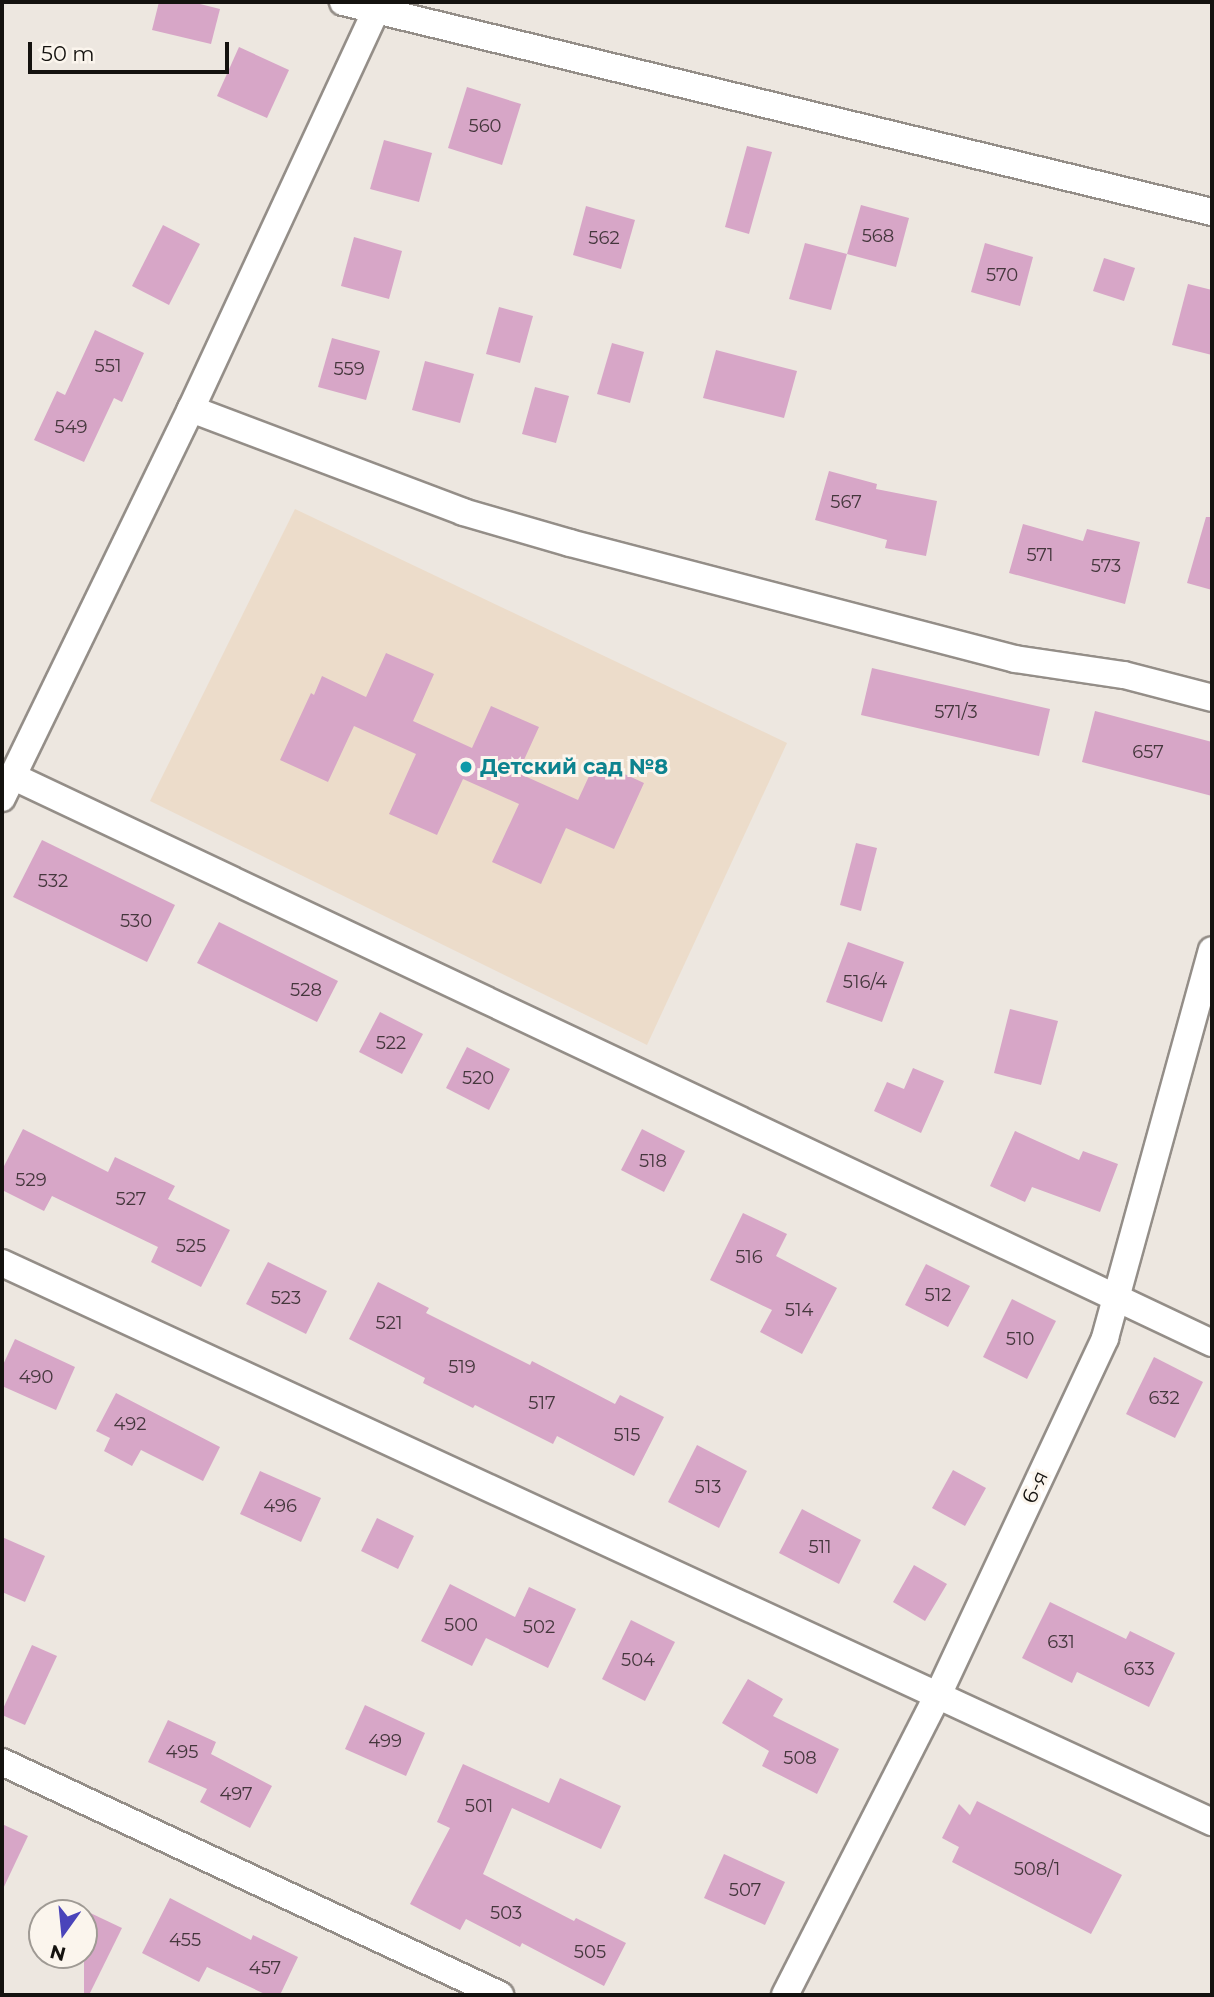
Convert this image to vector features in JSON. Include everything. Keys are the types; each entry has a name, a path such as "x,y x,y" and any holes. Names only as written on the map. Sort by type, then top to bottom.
{"street":[{"path":"342,2 378,7 1212,212"},
{"path":"378,7 191,410 7,787 1212,1343"},
{"path":"191,410 463,512 570,543 1015,659 1124,676 1212,698"},
{"name":"6-я","path":"785,1995 938,1696 1105,1338 1212,950"},
{"path":"2,1263 1212,1822"},
{"path":"2,1762 500,1995"}],"shaded area":[{"path":"295,509 787,743 647,1045 150,801"}],"building":[{"path":"159,2 192,2 220,9 211,44 152,30"},
{"path":"239,47 289,70 267,118 217,96"},
{"path":"467,87 521,104 502,165 448,148"},
{"path":"384,140 432,153 419,202 370,189"},
{"path":"747,146 772,152 749,234 725,227"},
{"path":"861,205 909,218 896,267 847,254"},
{"path":"586,206 635,220 621,269 573,255"},
{"path":"163,225 200,244 169,305 132,286"},
{"path":"354,237 402,251 389,299 341,286"},
{"path":"805,243 847,254 831,310 789,299"},
{"path":"985,243 1033,257 1020,306 971,292"},
{"path":"1104,258 1135,268 1124,301 1093,291"},
{"path":"1188,284 1212,290 1212,355 1172,345"},
{"path":"499,307 533,316 520,363 486,354"},
{"path":"95,330 144,353 122,402 114,398 84,462 34,440 57,391 65,395"},
{"path":"332,338 380,351 366,400 318,387"},
{"path":"612,343 644,352 630,403 597,394"},
{"path":"716,350 797,371 784,418 703,398"},
{"path":"425,361 474,374 460,423 412,410"},
{"path":"535,387 569,396 556,443 522,434"},
{"path":"829,471 877,484 876,489 937,501 926,556 885,548 887,540 815,520"},
{"path":"1206,517 1212,517 1212,590 1187,583"},
{"path":"1023,524 1083,541 1087,529 1140,542 1125,604 1009,573"},
{"name":"Детский сад №8","path":"386,653 434,674 413,721 472,748 491,706 539,727 518,773 578,800 596,761 644,783 614,849 566,828 541,884 492,862 519,804 463,779 437,835 389,814 416,754 354,726 328,782 280,760 311,693 314,695 322,676 366,697"},
{"path":"872,668 1050,709 1039,756 861,715"},
{"path":"1095,711 1212,742 1212,796 1082,762"},
{"path":"42,840 175,905 147,962 13,897"},
{"path":"856,843 877,848 861,911 840,905"},
{"path":"219,922 338,981 317,1022 197,963"},
{"path":"848,942 904,962 882,1022 826,1002"},
{"path":"1010,1009 1058,1021 1041,1085 994,1073"},
{"path":"380,1012 423,1034 402,1074 359,1052"},
{"path":"467,1047 510,1069 489,1110 446,1088"},
{"path":"913,1068 944,1081 921,1133 874,1111 887,1082 904,1089"},
{"path":"23,1129 108,1172 115,1157 175,1186 168,1199 230,1230 201,1287 151,1262 158,1247 52,1196 44,1211 2,1190 2,1170"},
{"path":"642,1129 685,1151 664,1192 621,1170"},
{"path":"1015,1131 1079,1160 1083,1151 1118,1164 1100,1212 1032,1187 1025,1202 990,1186"},
{"path":"743,1213 787,1234 776,1256 837,1288 802,1354 760,1332 772,1310 710,1280"},
{"path":"268,1262 327,1291 306,1334 246,1304"},
{"path":"926,1264 970,1286 948,1327 905,1305"},
{"path":"378,1282 429,1308 426,1313 530,1365 532,1361 615,1404 620,1395 664,1417 634,1476 557,1436 553,1444 475,1405 473,1408 423,1383 425,1378 349,1339"},
{"path":"1012,1299 1056,1321 1027,1379 983,1357"},
{"path":"15,1339 75,1367 56,1410 2,1386 2,1367"},
{"path":"1154,1357 1203,1382 1175,1438 1126,1414"},
{"path":"116,1393 220,1447 203,1481 141,1450 132,1466 104,1451 110,1438 96,1431"},
{"path":"697,1445 747,1471 719,1528 668,1502"},
{"path":"953,1470 986,1488 965,1526 932,1508"},
{"path":"260,1471 321,1498 301,1542 240,1514"},
{"path":"802,1509 861,1540 839,1584 779,1553"},
{"path":"377,1518 414,1536 398,1569 361,1551"},
{"path":"2,1537 45,1556 25,1602 2,1592"},
{"path":"914,1565 947,1584 925,1621 893,1602"},
{"path":"450,1584 515,1617 529,1587 576,1609 548,1668 486,1638 472,1666 421,1641"},
{"path":"1050,1602 1126,1639 1130,1631 1175,1653 1149,1707 1077,1672 1072,1683 1022,1658"},
{"path":"631,1620 675,1642 645,1701 602,1679"},
{"path":"32,1645 57,1656 25,1725 2,1715 2,1711"},
{"path":"748,1679 783,1699 773,1716 839,1749 817,1794 762,1766 769,1751 722,1723"},
{"path":"365,1705 425,1733 406,1776 345,1749"},
{"path":"168,1720 216,1742 211,1754 272,1786 250,1828 200,1802 207,1789 148,1762"},
{"path":"463,1764 549,1803 560,1778 621,1806 601,1849 512,1808 483,1874 574,1921 576,1918 626,1943 604,1986 522,1943 520,1947 466,1919 460,1930 410,1904 450,1828 437,1822"},
{"path":"977,1801 1122,1875 1091,1934 952,1862 959,1847 942,1838 959,1804 970,1815"},
{"path":"2,1824 28,1836 2,1891"},
{"path":"724,1854 785,1882 765,1925 704,1898"},
{"path":"170,1898 251,1940 253,1935 298,1957 280,1995 267,1995 207,1967 199,1982 142,1953"},
{"path":"98,1917 122,1928 89,1995 84,1995 84,1969 98,1969"}],"place":[{"name":"Детский сад №8","path":"466,767"}]}
